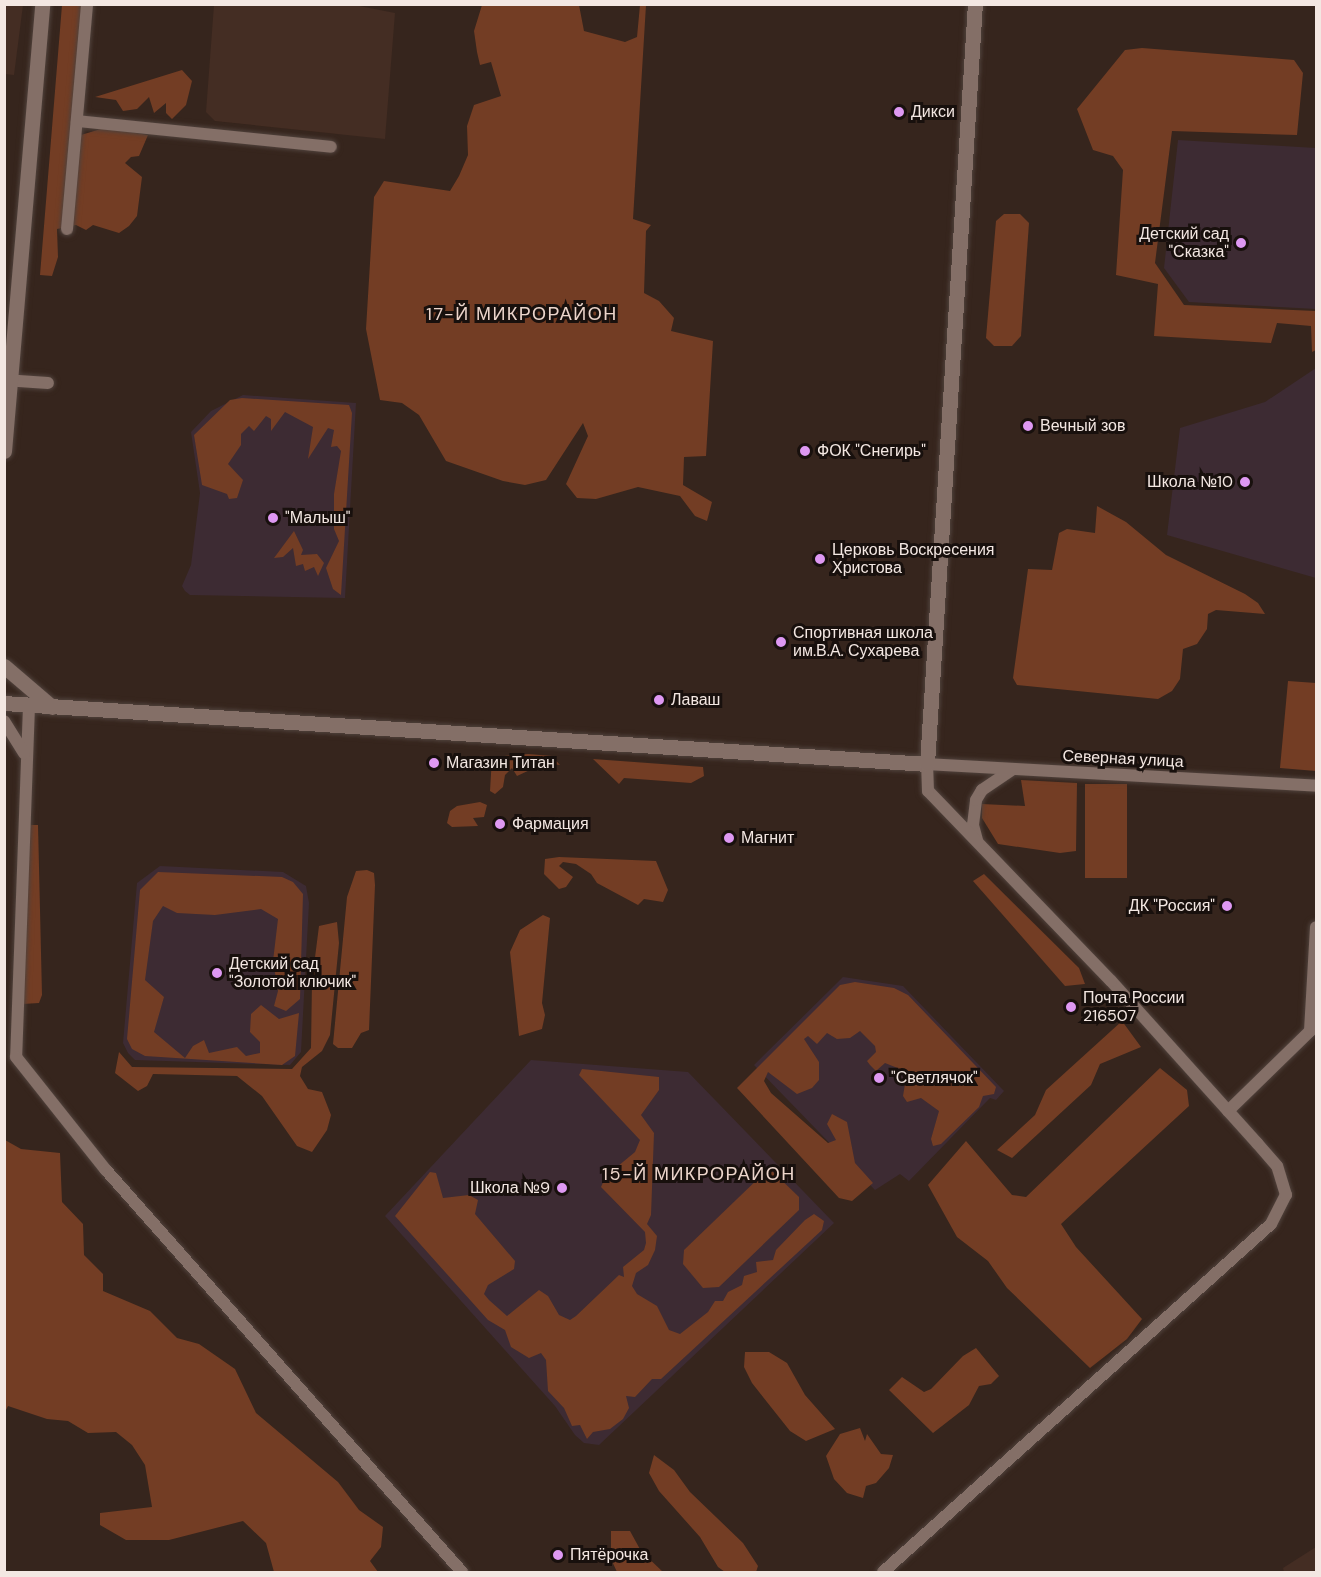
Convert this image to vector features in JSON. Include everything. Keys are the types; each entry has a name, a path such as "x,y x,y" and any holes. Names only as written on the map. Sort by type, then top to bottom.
{"street":[{"path":"4,451 8,380 42,4"},
{"path":"68,229 87,4"},
{"path":"883,1572 1271,1224 1284,1204 1285,1183 1277,1166 977,841 928,791 927,764 975,4"},
{"path":"77,121 331,147"},
{"path":"8,380 48,383"},
{"path":"4,667 57,710"},
{"path":"4,667 4,685"},
{"path":"4,703 57,710 927,764"},
{"path":"29,706 16,1057 106,1170 462,1572"},
{"path":"4,721 21,743 26,763"},
{"name":"Северная улица","path":"927,764 1317,786"},
{"path":"977,841 973,825 975,800 982,790 1014,769"},
{"path":"1228,1112 1309,1034 1317,927"}],"shaded area":[{"path":"349,4 395,13 385,139 215,121 206,112 214,5"},
{"path":"4,5 23,5 14,75 5,74"},
{"path":"62,5 91,5 81,135 104,128 148,135 139,156 131,157 125,163 142,177 137,216 119,233 93,225 86,230 76,225 57,229 58,257 52,276 40,275"},
{"path":"482,5 579,5 584,31 625,42 637,37 640,5 646,5 633,219 651,225 646,231 644,293 659,301 674,318 671,331 713,341 706,456 684,457 683,485 712,502 707,521 695,516 680,496 638,487 596,499 577,498 566,484 588,436 583,423 546,480 525,485 503,481 446,461 419,415 402,403 380,400 366,329 374,197 384,181 450,191 459,176 468,155 467,126 474,105 501,96 491,62 480,65 477,52 474,31"},
{"path":"1142,48 1294,60 1303,73 1297,135 1172,131 1155,263 1184,305 1316,311 1316,350 1312,352 1311,326 1277,323 1271,343 1154,336 1158,284 1116,275 1123,170 1113,156 1093,150 1077,109 1125,50"},
{"path":"182,70 192,81 186,105 172,119 166,113 166,103 154,113 149,97 137,109 123,111 116,100 95,97"},
{"name":"Детский сад \"Сказка\"","path":"1178,140 1316,148 1316,309 1189,302 1164,268"},
{"path":"1004,214 1020,214 1029,223 1021,336 1012,346 994,346 986,338 996,221"},
{"name":"Школа №10","path":"1316,368 1316,578 1167,535 1180,428 1265,402"},
{"name":"\"Малыш\"","path":"243,395 356,403 345,598 190,595 182,586 191,565 200,493 191,432 211,411"},
{"path":"242,398 349,405 352,413 341,595 333,589 326,568 339,541 334,529 334,494 341,451 337,446 331,447 334,430 328,428 308,459 313,427 285,412 271,431 271,419 266,416 254,431 249,426 241,434 241,445 228,464 243,480 237,498 229,499 227,494 202,485 194,435 230,400"},
{"path":"1097,506 1126,522 1166,555 1245,594 1258,603 1265,614 1216,610 1208,614 1207,629 1197,644 1183,649 1180,679 1172,691 1158,699 1017,685 1013,678 1028,569 1052,570 1059,533 1067,529 1095,533"},
{"path":"294,531 303,550 301,555 317,554 324,563 318,576 314,567 305,571 303,564 296,566 293,548 283,557 274,558"},
{"path":"1288,681 1316,683 1316,771 1280,768"},
{"path":"528,754 552,756 560,765 545,763 517,776 512,768 505,775 503,787 495,794 490,791 492,757"},
{"path":"593,759 703,767 704,776 691,783 624,778 619,784"},
{"path":"1021,780 1077,783 1076,851 1060,853 998,844 982,818 982,804 1025,806"},
{"path":"1085,784 1127,784 1127,878 1085,878"},
{"path":"480,802 487,805 484,817 473,818 478,826 452,827 447,823 450,811 457,806"},
{"path":"30,825 38,825 42,995 39,1003 23,1004"},
{"path":"559,857 656,861 668,890 663,902 644,899 638,905 597,883 591,874 576,864 563,862 559,866 573,877 566,887 559,889 544,874 545,859"},
{"name":"Детский сад \"Золотой ключик\"","path":"160,866 283,872 306,886 309,903 301,1052 290,1065 135,1060 128,1053 123,1043 137,883"},
{"path":"367,870 374,873 375,885 369,1030 361,1033 352,1048 338,1048 333,1044 347,897 356,871"},
{"path":"158,872 282,877 293,882 303,894 300,999 286,1011 274,1006 278,991 273,961 278,919 261,909 215,915 177,913 163,906 153,921 145,980 164,997 154,1032 185,1058 193,1046 204,1040 209,1053 237,1047 246,1056 260,1053 260,1042 250,1032 251,1014 261,1005 279,1019 299,1013 295,1056 282,1065 145,1056 132,1049 127,1039 140,890"},
{"path":"984,874 1079,968 1085,984 1065,986 973,881"},
{"path":"543,915 550,918 542,1003 545,1015 542,1029 519,1036 510,952 520,930"},
{"path":"337,922 339,943 330,1035 322,1051 302,1067 300,1076 308,1089 322,1092 331,1115 327,1130 312,1152 297,1146 262,1096 237,1076 153,1074 147,1086 138,1091 115,1073 119,1052 132,1067 292,1069 311,1048 312,981 319,926"},
{"name":"\"Светлячок\"","path":"843,977 903,986 1004,1091 996,1100 990,1098 909,1181 900,1174 875,1190 754,1065"},
{"path":"855,982 894,988 908,995 996,1087 994,1094 983,1096 979,1107 941,1144 933,1146 931,1139 939,1111 921,1098 907,1102 903,1096 906,1078 900,1069 885,1063 876,1071 870,1065 867,1061 876,1052 875,1046 860,1031 850,1038 837,1039 827,1033 817,1044 808,1036 804,1039 819,1062 819,1080 812,1088 797,1094 768,1072 764,1081 771,1093 828,1143 836,1140 827,1124 832,1114 847,1122 855,1163 873,1183 852,1201 839,1198 737,1088 840,985"},
{"path":"1122,1021 1141,1047 1100,1064 1091,1085 1012,1158 997,1150 1035,1115 1046,1090"},
{"path":"531,1060 688,1072 834,1223 599,1445 584,1443 575,1435 555,1406 385,1216"},
{"path":"1160,1068 1187,1090 1189,1106 1061,1224 1076,1247 1142,1319 1127,1339 1090,1368 1007,1288 988,1261 957,1237 928,1185 966,1141 1012,1195 1026,1197"},
{"path":"582,1069 659,1077 659,1090 641,1115 654,1133 651,1215 647,1224 657,1236 655,1250 648,1265 636,1273 632,1286 637,1294 657,1306 669,1330 680,1334 708,1312 715,1301 723,1301 728,1292 742,1285 744,1276 757,1272 756,1262 773,1260 776,1250 805,1220 814,1214 824,1221 822,1230 661,1379 652,1379 635,1397 626,1396 629,1408 623,1419 610,1429 593,1432 587,1439 580,1425 572,1426 564,1408 548,1391 546,1360 541,1353 529,1358 511,1347 505,1330 488,1320 395,1216 430,1172 436,1173 443,1198 469,1195 478,1200 475,1214 515,1261 514,1269 488,1285 484,1294 489,1300 507,1316 539,1290 548,1296 559,1315 570,1320 576,1316 619,1275 624,1277 623,1267 644,1250 646,1243 645,1232 601,1187 606,1176 635,1152 640,1140 579,1075"},
{"path":"5,1140 21,1149 60,1153 62,1202 83,1224 84,1255 103,1274 103,1291 150,1311 177,1338 199,1344 235,1369 256,1413 338,1482 359,1510 383,1527 381,1547 370,1561 378,1572 274,1572 266,1543 243,1521 169,1540 126,1540 100,1525 100,1513 152,1507 145,1465 132,1445 116,1432 88,1433 68,1421 47,1419 8,1406 5,1412"},
{"path":"772,1171 799,1197 799,1210 719,1287 703,1288 683,1264 684,1250 764,1173"},
{"path":"976,1348 999,1376 991,1384 979,1386 969,1405 933,1433 889,1390 902,1377 924,1392 931,1389 963,1356"},
{"path":"745,1352 769,1352 787,1363 805,1395 835,1429 806,1441 790,1431 752,1383 744,1367"},
{"path":"860,1428 865,1441 867,1434 881,1454 893,1455 889,1468 876,1483 866,1486 863,1498 847,1493 834,1479 826,1456 840,1434"},
{"path":"654,1455 674,1470 690,1492 743,1543 758,1566 756,1572 725,1572 718,1567 700,1537 659,1491 649,1473"},
{"path":"611,1531 630,1531 641,1551 663,1572 617,1572 611,1559"},
{"path":"1316,1547 1316,1572 1284,1572 1283,1568"}],"place":[{"name":"Дикси","path":"899,112"},
{"name":"Детский сад \"Сказка\"","path":"1241,243"},
{"name":"Вечный зов","path":"1028,426"},
{"name":"ФОК \"Снегирь\"","path":"805,451"},
{"name":"Школа №10","path":"1245,482"},
{"name":"\"Малыш\"","path":"273,518"},
{"name":"Церковь Воскресения Христова","path":"820,559"},
{"name":"Спортивная школа им.В.А. Сухарева","path":"781,642"},
{"name":"Лаваш","path":"659,700"},
{"name":"Магазин Титан","path":"434,763"},
{"name":"Фармация","path":"500,824"},
{"name":"Магнит","path":"729,838"},
{"name":"ДК \"Россия\"","path":"1227,906"},
{"name":"Детский сад \"Золотой ключик\"","path":"217,973"},
{"name":"Почта России 216507","path":"1071,1007"},
{"name":"\"Светлячок\"","path":"879,1078"},
{"name":"Школа №9","path":"562,1188"},
{"name":"Пятёрочка","path":"558,1555"}],"district":[{"name":"17-Й МИКРОРАЙОН","path":"522,314"},
{"name":"15-Й МИКРОРАЙОН","path":"699,1174"}]}
